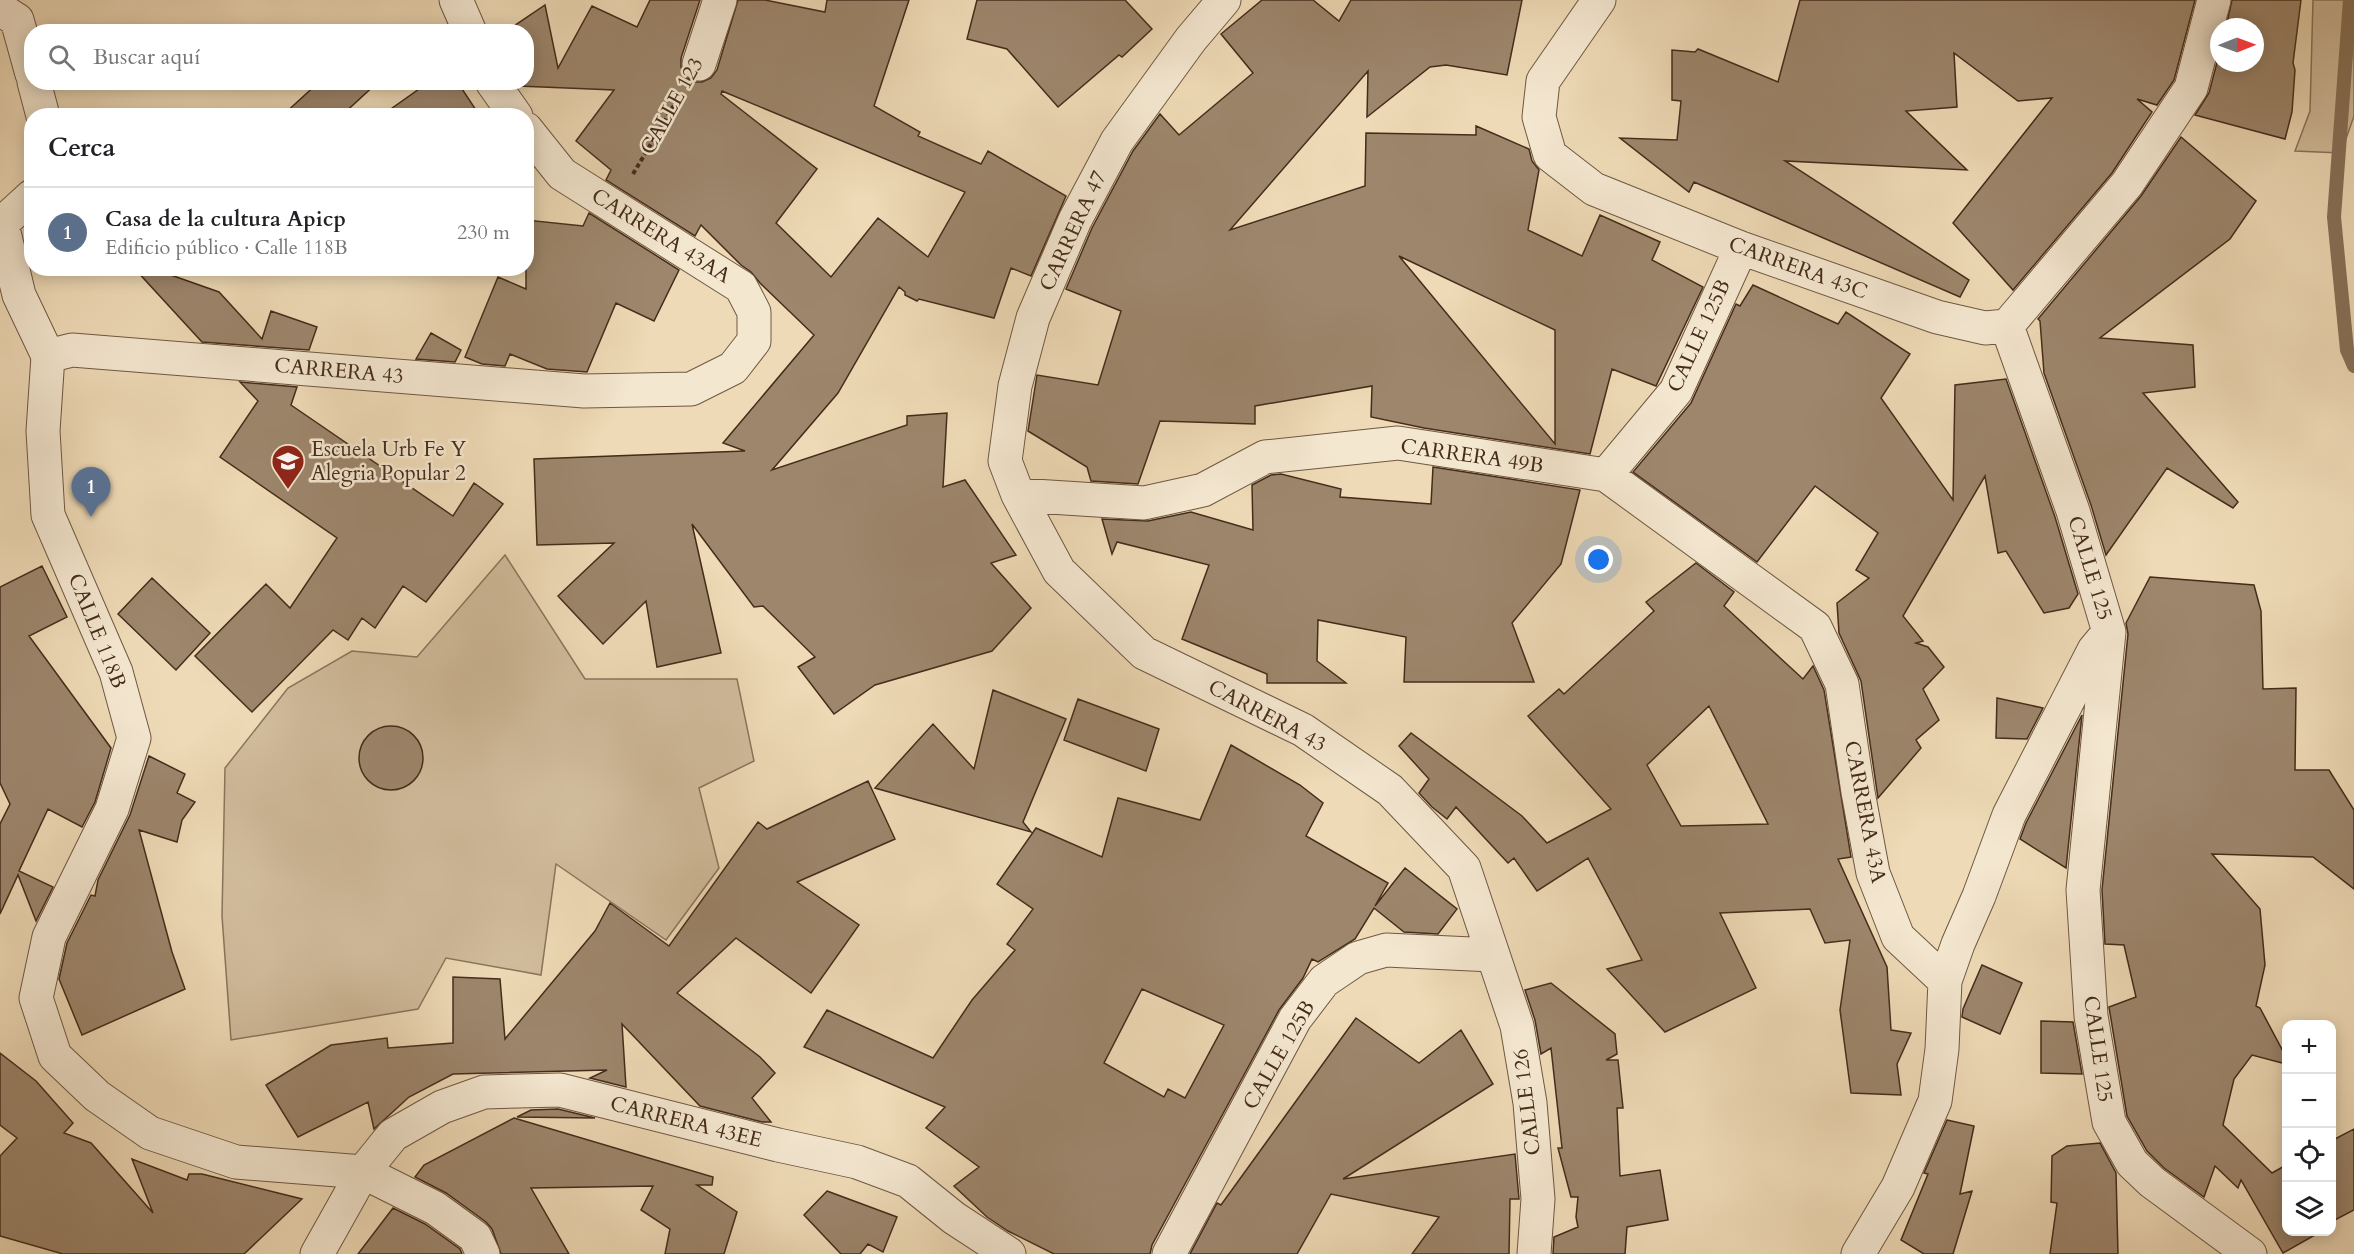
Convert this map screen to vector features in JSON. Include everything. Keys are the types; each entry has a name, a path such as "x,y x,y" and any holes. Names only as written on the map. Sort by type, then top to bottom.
{"street":[{"path":"456,0 466,24"},
{"name":"CALLE 123","path":"699,64 720,0"},
{"name":"CARRERA 47","path":"1018,495 1005,461 1015,387 1034,318 1075,220 1117,141 1191,39 1224,0"},
{"name":"CARRERA 43C","path":"1599,0 1543,81 1539,117 1550,155 1594,189 1741,248 1937,317 1985,328 2007,326"},
{"path":"2007,326 2127,184 2191,88 2214,0"},
{"path":"0,9 17,20 24,45"},
{"path":"36,90 41,108"},
{"path":"498,90 510,108"},
{"name":"CARRERA 43AA","path":"534,139 562,174 741,287 754,312 754,341"},
{"path":"24,203 1,224 19,295 48,356"},
{"name":"CALLE 125B","path":"1606,475 1676,391 1741,248"},
{"name":"CALLE 125","path":"2007,326 2073,511 2109,632 2083,890 2091,1016 2109,1122 2132,1163 2152,1182 2250,1254"},
{"name":"CARRERA 43","path":"48,356 72,350 584,391 691,388 733,368 754,341"},
{"name":"CALLE 118B","path":"48,356 43,431 48,515 117,672 134,738 112,809 49,937 36,998 55,1056 98,1096 150,1133 236,1162 363,1172"},
{"name":"CARRERA 49B","path":"1018,495 1144,503 1203,490 1265,457 1398,443 1606,475 1815,627"},
{"name":"CARRERA 43","path":"1018,495 1059,571 1144,653 1303,730 1390,790 1464,868 1493,955"},
{"name":"CARRERA 43A","path":"1815,627 1842,684 1873,873 1898,937 1946,981"},
{"path":"1858,1254 1898,1187 1935,1101 1942,1049 1946,981 1958,944 1979,897 2009,815 2094,650 2109,632"},
{"name":"CALLE 125B","path":"1169,1254 1295,1019 1324,981 1358,958 1386,950 1493,955"},
{"name":"CALLE 126","path":"1493,955 1517,1026 1530,1103 1538,1199 1534,1254"},
{"name":"CARRERA 43EE","path":"317,1254 363,1172 393,1136 442,1107 484,1092 560,1090 778,1145 857,1162 908,1181 954,1218 1009,1254"},
{"path":"363,1172 435,1208 474,1237 483,1254"}],"path":[{"name":"CALLE 123","path":"614,206 699,64"}],"shaded area":[{"path":"2313,0 2354,0 2354,116 2341,153 2295,151 2310,111"},
{"path":"505,555 585,679 737,679 754,761 699,788 719,868 666,940 556,864 541,975 446,958 418,1009 231,1040 222,916 225,768 288,688 352,651 417,657"}],"building":[{"path":"650,0 700,0 681,58 681,67 685,77 694,82 702,82 711,78 717,70 738,0 765,0 825,12 827,0 909,0 874,106 920,132 918,136 981,164 988,151 1066,196 1031,276 1011,268 994,318 919,299 917,301 905,295 899,287 838,393 772,470 907,425 907,416 947,413 943,487 965,480 1016,555 991,563 1031,608 992,651 875,685 834,714 798,667 815,657 763,606 754,607 692,524 721,653 657,667 646,601 603,644 558,596 614,543 537,545 534,459 745,451 723,443 814,335 701,225 695,236 606,180 611,170 576,141 614,90 534,87 534,24 517,24 545,5 558,68 592,6 637,27","holes":["722,91 965,192 928,257 878,218 831,277 776,223 817,169 721,94"]},
{"path":"977,0 1125,0 1152,29 1122,57 1119,55 1058,107 1007,49 967,39"},
{"path":"1262,0 1313,0 1339,21 1351,0 1522,0 1507,75 1446,65 1430,67 1367,117 1368,71 1230,230 1365,186 1366,133 1476,135 1476,126 1529,149 1532,161 1539,170 1528,230 1582,256 1600,215 1660,242 1652,260 1703,287 1656,386 1612,369 1590,454 1424,428 1371,417 1372,386 1255,406 1255,424 1160,421 1138,484 1091,481 1087,467 1028,431 1037,375 1098,385 1121,311 1066,289 1092,228 1133,151 1160,114 1179,135 1253,73 1221,34","holes":["1399,256 1555,330 1555,444"]},
{"path":"1800,0 2195,0 2174,80 2157,105 2137,99 2152,112 2112,173 2013,290 1953,223 2052,98 2018,101 1954,53 1957,107 1906,111 1967,170 1785,161 1969,280 1960,297 1694,182 1689,192 1620,138 1677,140 1681,101 1672,100 1672,50 1695,52 1698,49 1778,82"},
{"path":"2232,0 2301,0 2293,63 2295,70 2292,112 2285,139 2195,115 2209,93 2215,72 2264,72 2264,18 2228,18"},
{"path":"310,90 369,90 350,108 291,108"},
{"path":"418,90 463,90 475,108 392,108"},
{"path":"2181,137 2256,201 2230,239 2100,338 2193,345 2195,387 2143,393 2238,502 2233,508 2167,468 2106,555 2091,505 2044,373 2038,319 2141,196"},
{"path":"589,213 679,270 654,321 616,303 587,372 547,369 510,354 505,366 482,364 465,357 498,277 526,289 526,276 534,276 534,221 583,226"},
{"path":"141,276 174,276 219,292 262,339 271,311 317,327 309,350 202,342"},
{"path":"1753,285 1838,324 1846,312 1910,354 1881,398 1953,500 1955,385 2006,379 2055,517 2078,594 2069,608 2044,613 2006,551 1998,553 1985,476 1903,616 1923,641 1916,643 1928,647 1944,667 1923,689 1939,720 1916,740 1921,748 1878,798 1861,681 1839,633 1837,603 1869,578 1856,570 1878,533 1815,486 1757,562 1633,472 1691,403 1736,304 1740,306"},
{"path":"431,333 461,350 455,362 416,359"},
{"path":"240,382 297,387 291,405 453,516 474,483 503,504 426,602 403,586 375,628 362,618 348,640 333,630 252,712 195,656 266,584 290,608 337,538 220,457 258,401"},
{"path":"1433,467 1580,490 1561,564 1512,623 1534,682 1404,682 1406,637 1318,620 1317,661 1346,683 1267,683 1267,674 1182,639 1209,565 1117,542 1112,554 1102,519 1148,521 1191,512 1253,530 1252,485 1271,475 1281,474 1341,489 1340,497 1431,504"},
{"path":"1696,563 1734,592 1724,606 1803,679 1813,666 1824,690 1851,857 1838,859 1887,967 1891,1030 1911,1033 1897,1064 1901,1095 1851,1093 1840,1010 1850,940 1825,943 1810,909 1720,913 1756,988 1665,1032 1607,969 1642,960 1588,858 1537,891 1514,858 1508,863 1456,807 1447,819 1419,793 1429,779 1399,746 1411,733 1522,816 1547,843 1611,809 1528,716 1559,689 1564,694 1654,611 1646,602","holes":["1709,706 1768,824 1681,826 1647,765"]},
{"path":"42,566 67,617 29,636 111,748 95,802 82,827 48,809 19,871 53,887 36,921 18,875 0,914 0,824 10,804 0,783 0,587"},
{"path":"2150,577 2254,585 2261,611 2263,689 2296,688 2295,770 2329,770 2354,810 2354,889 2313,857 2212,854 2260,909 2265,965 2256,1006 2260,1008 2282,1049 2282,1063 2252,1055 2234,1079 2223,1125 2272,1173 2282,1167 2282,1236 2313,1236 2283,1253 2241,1180 2238,1188 2215,1166 2204,1197 2164,1168 2147,1151 2127,1116 2109,1007 2136,997 2124,945 2105,944 2102,890 2128,634 2126,623"},
{"path":"152,578 210,633 176,670 118,614"},
{"path":"993,690 1066,719 1023,822 1031,832 875,788 933,724 974,769"},
{"path":"1997,698 2043,708 2027,739 1996,738"},
{"path":"1078,699 1159,729 1146,771 1064,740"},
{"path":"2082,715 2066,868 2020,839"},
{"path":"391,726 409,732 417,740 423,758 417,776 409,784 391,790 373,784 365,776 359,758 365,740 373,732"},
{"path":"1231,745 1300,785 1323,803 1306,836 1388,883 1375,906 1405,868 1457,909 1438,934 1404,932 1374,908 1355,939 1318,962 1312,959 1303,978 1279,1010 1152,1245 1150,1254 1054,1254 1008,1231 987,1217 954,1186 979,1167 926,1128 945,1107 804,1047 827,1010 933,1058 972,1000 1015,950 1007,944 1033,909 997,884 1036,828 1102,857 1118,798 1200,820","holes":["1142,989 1224,1025 1185,1098 1168,1089 1164,1097 1104,1063"]},
{"path":"149,756 185,774 177,793 195,802 182,820 177,842 139,830 172,952 185,989 82,1035 59,979 67,943 91,895 95,896 98,880 130,815"},
{"path":"868,781 895,839 797,882 859,925 811,993 736,938 677,993 760,1057 775,1073 752,1098 771,1122 762,1122 700,1106 622,1024 626,1087 590,1078 607,1070 453,1074 409,1097 374,1129 368,1102 298,1137 266,1085 331,1045 387,1038 388,1048 453,1043 453,977 500,979 505,1039 595,931 610,903 669,946 758,822 767,829"},
{"path":"1982,965 2022,983 2000,1034 1962,1017 1963,1009"},
{"path":"1551,983 1615,1034 1617,1054 1606,1060 1618,1060 1623,1108 1617,1108 1620,1176 1660,1170 1668,1220 1627,1227 1625,1254 1553,1254 1554,1237 1578,1227 1576,1217 1578,1197 1571,1197 1558,1148 1562,1148 1551,1048 1541,1054 1535,1020 1525,990"},
{"path":"1356,1018 1419,1063 1461,1030 1493,1084 1343,1179 1515,1154 1519,1199 1510,1199 1509,1254 1412,1254 1439,1217 1331,1194 1297,1254 1190,1254 1217,1203 1221,1205"},
{"path":"2041,1021 2073,1022 2082,1074 2041,1073"},
{"path":"0,1053 36,1081 73,1123 64,1133 91,1143 153,1213 132,1159 187,1180 189,1174 202,1174 302,1199 244,1254 63,1254 0,1236 0,1156 17,1138 0,1125"},
{"path":"558,1109 595,1118 517,1117 531,1110"},
{"path":"514,1118 713,1177 712,1185 697,1185 737,1212 724,1254 665,1254 670,1229 641,1210 653,1186 531,1188 569,1254 501,1254 492,1229 486,1222 446,1193 415,1177 424,1165"},
{"path":"1947,1120 1974,1126 1960,1194 1972,1191 1953,1254 1924,1254 1901,1240 1928,1174 1924,1173"},
{"path":"2354,1129 2354,1210 2336,1219 2336,1182 2336,1138"},
{"path":"2100,1143 2116,1173 2118,1254 2050,1254 2057,1203 2051,1202 2052,1156 2067,1146"},
{"path":"827,1191 897,1217 883,1252 868,1244 860,1254 841,1254 804,1215"},
{"path":"393,1208 425,1224 460,1249 462,1254 358,1254"}],"waterway":[{"path":"2350,0 2334,217 2347,350 2354,366"}],"place":[{"name":"Escuela Urb Fe Y Alegria Popular 2","path":"288,490"},
{"name":"Casa de la cultura Apicp","path":"91,517"}]}
